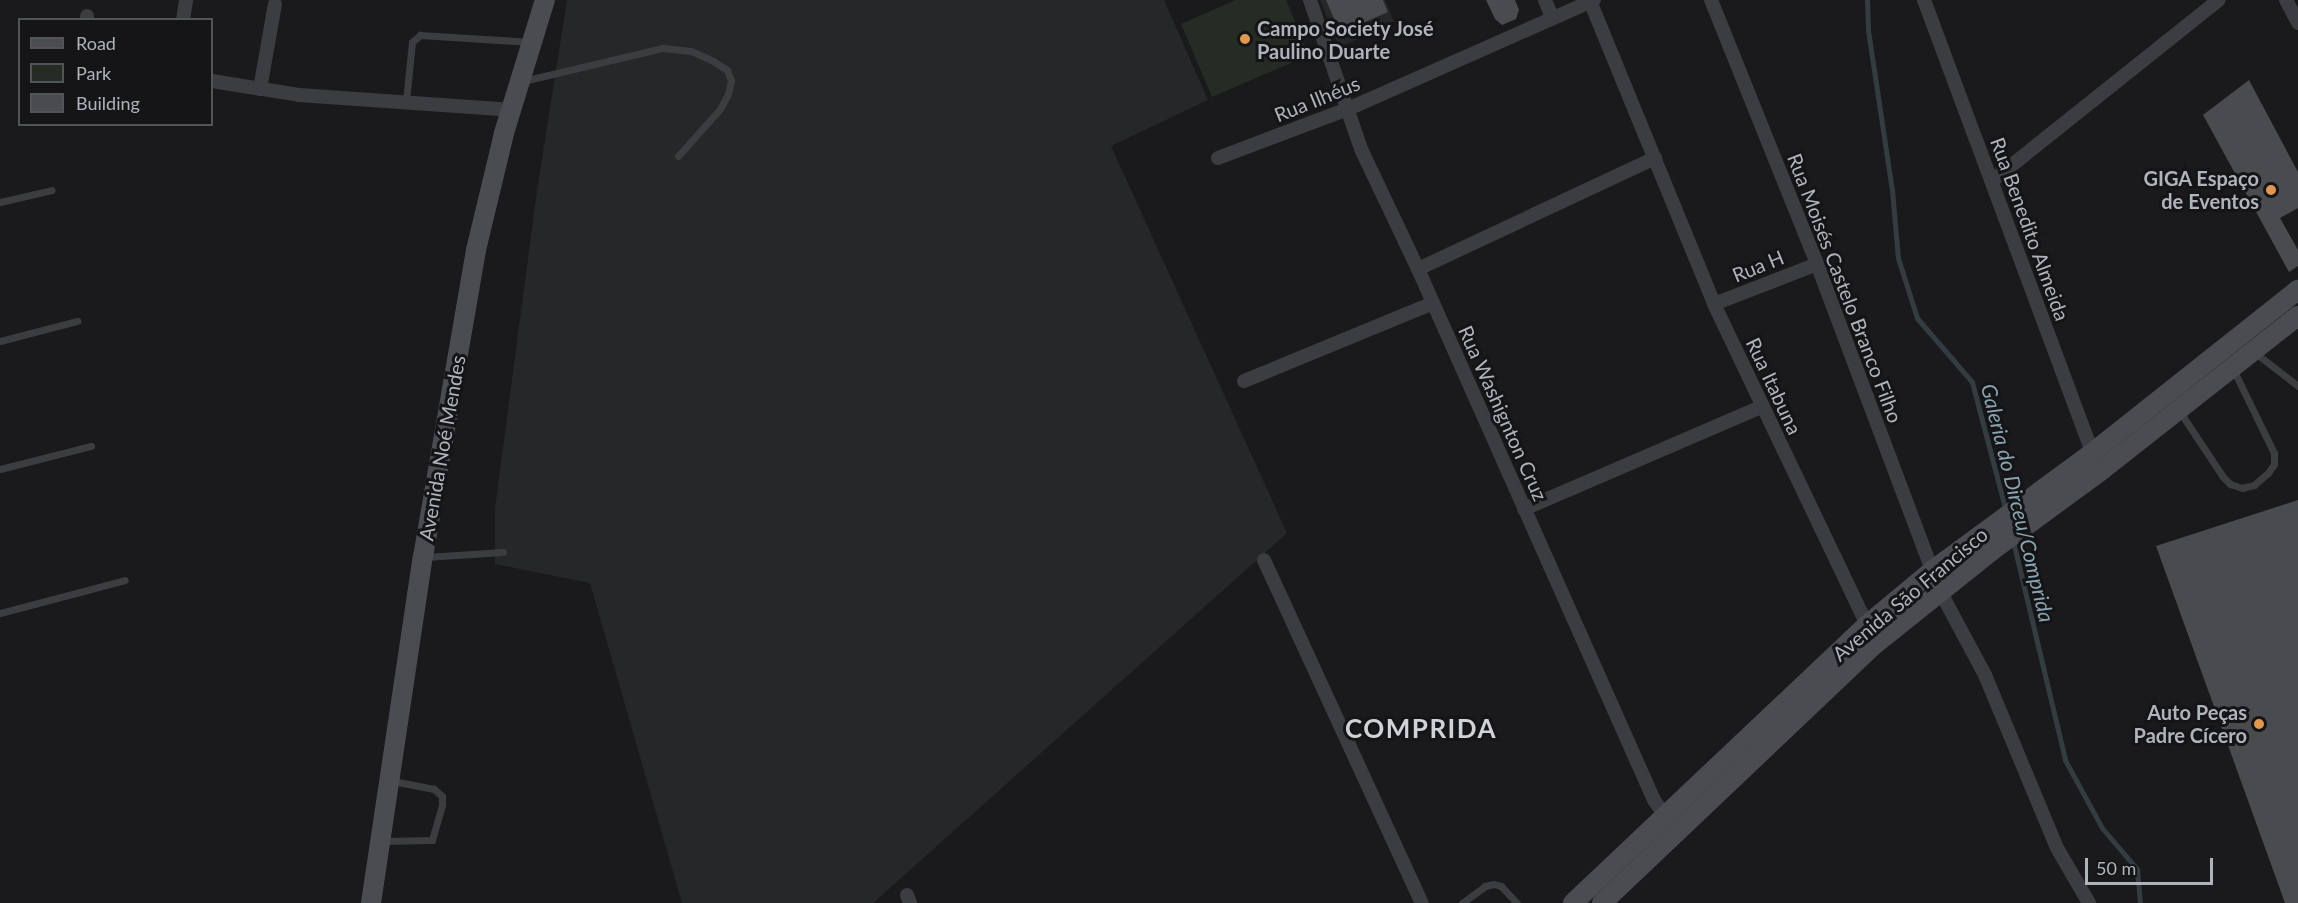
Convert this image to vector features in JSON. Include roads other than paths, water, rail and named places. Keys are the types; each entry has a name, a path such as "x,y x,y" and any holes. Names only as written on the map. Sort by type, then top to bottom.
{"street":[{"path":"183,18 186,0"},
{"name":"Avenida Noé Mendes","path":"371,903 423,557 476,250 491,182 545,0"},
{"name":"Rua Washignton Cruz","path":"1310,0 1361,149 1418,269 1664,817 1678,834"},
{"path":"1545,0 1551,17"},
{"name":"Rua Moisés Castelo Branco Filho","path":"1711,0 1817,264 1940,591 1985,675 2056,848 2089,903"},
{"path":"1992,182 2219,0"},
{"path":"2286,0 2298,23"},
{"name":"Rua Ilhéus","path":"1218,158 1348,109 1551,17 1592,1"},
{"name":"Rua Itabuna","path":"1592,1 1714,304 1761,407 1867,625"},
{"name":"Rua Benedito Almeida","path":"1928,2 1992,182 2097,462"},
{"path":"260,89 275,3"},
{"path":"213,81 325,97 512,110"},
{"path":"1418,269 1655,158"},
{"name":"Rua H","path":"1714,304 1817,264"},
{"name":"Avenida São Francisco","path":"2097,462 2298,290"},
{"path":"1244,381 1433,303"},
{"name":"Avenida São Francisco","path":"1602,903 1678,834 1846,671 1999,539 2053,494 2097,462 2179,410 2298,316"},
{"path":"1524,509 1761,407"},
{"name":"Avenida São Francisco","path":"1573,903 1867,625 1933,570 1999,539 2007,516 2053,494"},
{"path":"1264,560 1422,903"}],"lane":[{"path":"406,101 412,42 420,35 533,42"},
{"path":"520,82 663,48 690,51 713,61 727,69 731,81 728,94 720,109 678,156"},
{"path":"0,202 52,190"},
{"path":"0,341 77,321"},
{"path":"2254,352 2298,386"},
{"path":"2179,410 2223,477 2230,484 2242,488 2254,485 2268,473 2274,464 2274,453 2233,369"},
{"path":"0,469 91,446"},
{"path":"423,557 503,552"},
{"path":"0,613 125,580"},
{"path":"381,841 432,840 442,804 442,796 434,789 390,781"},
{"path":"1462,903 1485,886 1494,884 1501,886 1517,903"}],"waterway":[{"name":"Galeria do Dirceu/Comprida","path":"1867,0 1868,30 1892,190 1898,258 1917,318 1972,382 2006,512"},
{"name":"Galeria do Dirceu/Comprida","path":"2013,541 2065,760 2102,828 2137,869 2140,903"}],"place":[{"name":"Campo Society José Paulino Duarte","path":"1245,39"},
{"name":"GIGA Espaço de Eventos","path":"2271,190"},
{"name":"Auto Peças Padre Cícero","path":"2259,724"}],"district":[{"name":"COMPRIDA","path":"1421,729"}]}
